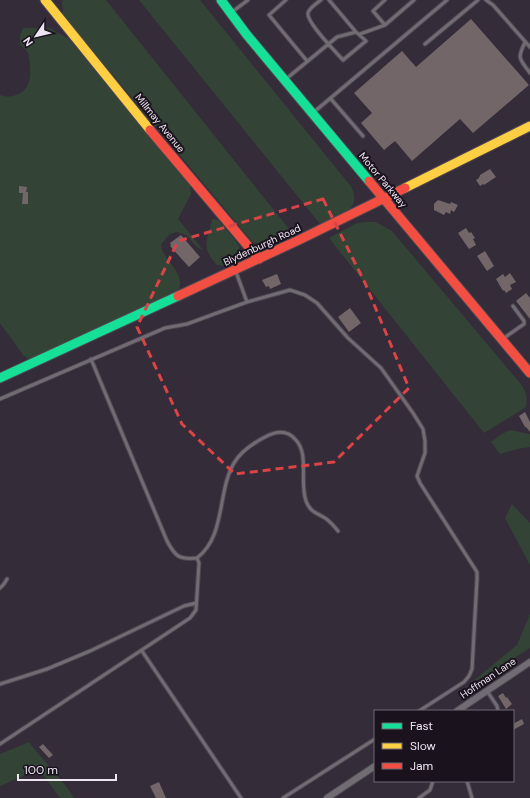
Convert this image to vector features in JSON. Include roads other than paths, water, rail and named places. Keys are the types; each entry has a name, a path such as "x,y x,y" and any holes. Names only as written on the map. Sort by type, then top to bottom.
{"street":[{"name":"Millmay Avenue","path":"45,0 173,158 259,259"},
{"name":"Motor Parkway","path":"221,0 285,80 530,373"},
{"name":"Blydenburgh Road","path":"0,378 259,259 530,126"},
{"name":"Hoffman Lane","path":"458,710 530,662"},
{"path":"332,797 374,767"}],"lane":[{"path":"230,13 248,0"},
{"path":"286,0 269,15 307,61"},
{"path":"321,0 310,10 308,17 310,22 343,60 366,41 356,32 329,0"},
{"path":"384,25 373,11 385,0"},
{"path":"360,34 384,25 414,0"},
{"path":"313,113 447,0"},
{"path":"425,44 478,0"},
{"path":"486,0 530,47"},
{"path":"285,80 328,43 337,37 356,32"},
{"path":"525,42 519,54 520,60 530,73"},
{"path":"331,99 363,136"},
{"path":"235,270 247,302"},
{"path":"0,399 165,328 187,324 247,302 290,290 305,294 317,303 348,338 381,368 423,429 425,453 417,476 477,572 478,579 472,669 469,676 458,687 421,710"},
{"path":"502,339 524,324 524,321 513,306"},
{"path":"91,359 167,541 174,553 185,559 197,558 205,552 211,542 216,527 226,482 234,462 244,451 259,440 271,434 281,432 289,434 296,439 303,455 304,490 306,502 312,511 332,523 338,532"},
{"path":"0,744 190,618 196,610 199,563 197,558"},
{"path":"0,588 7,579"},
{"path":"0,684 47,669 113,641 184,606 196,603"},
{"path":"142,651 241,798"},
{"path":"487,691 497,706 498,710"},
{"path":"283,798 374,740"},
{"path":"419,798 430,790 433,782"},
{"path":"467,782 472,798"}]}
